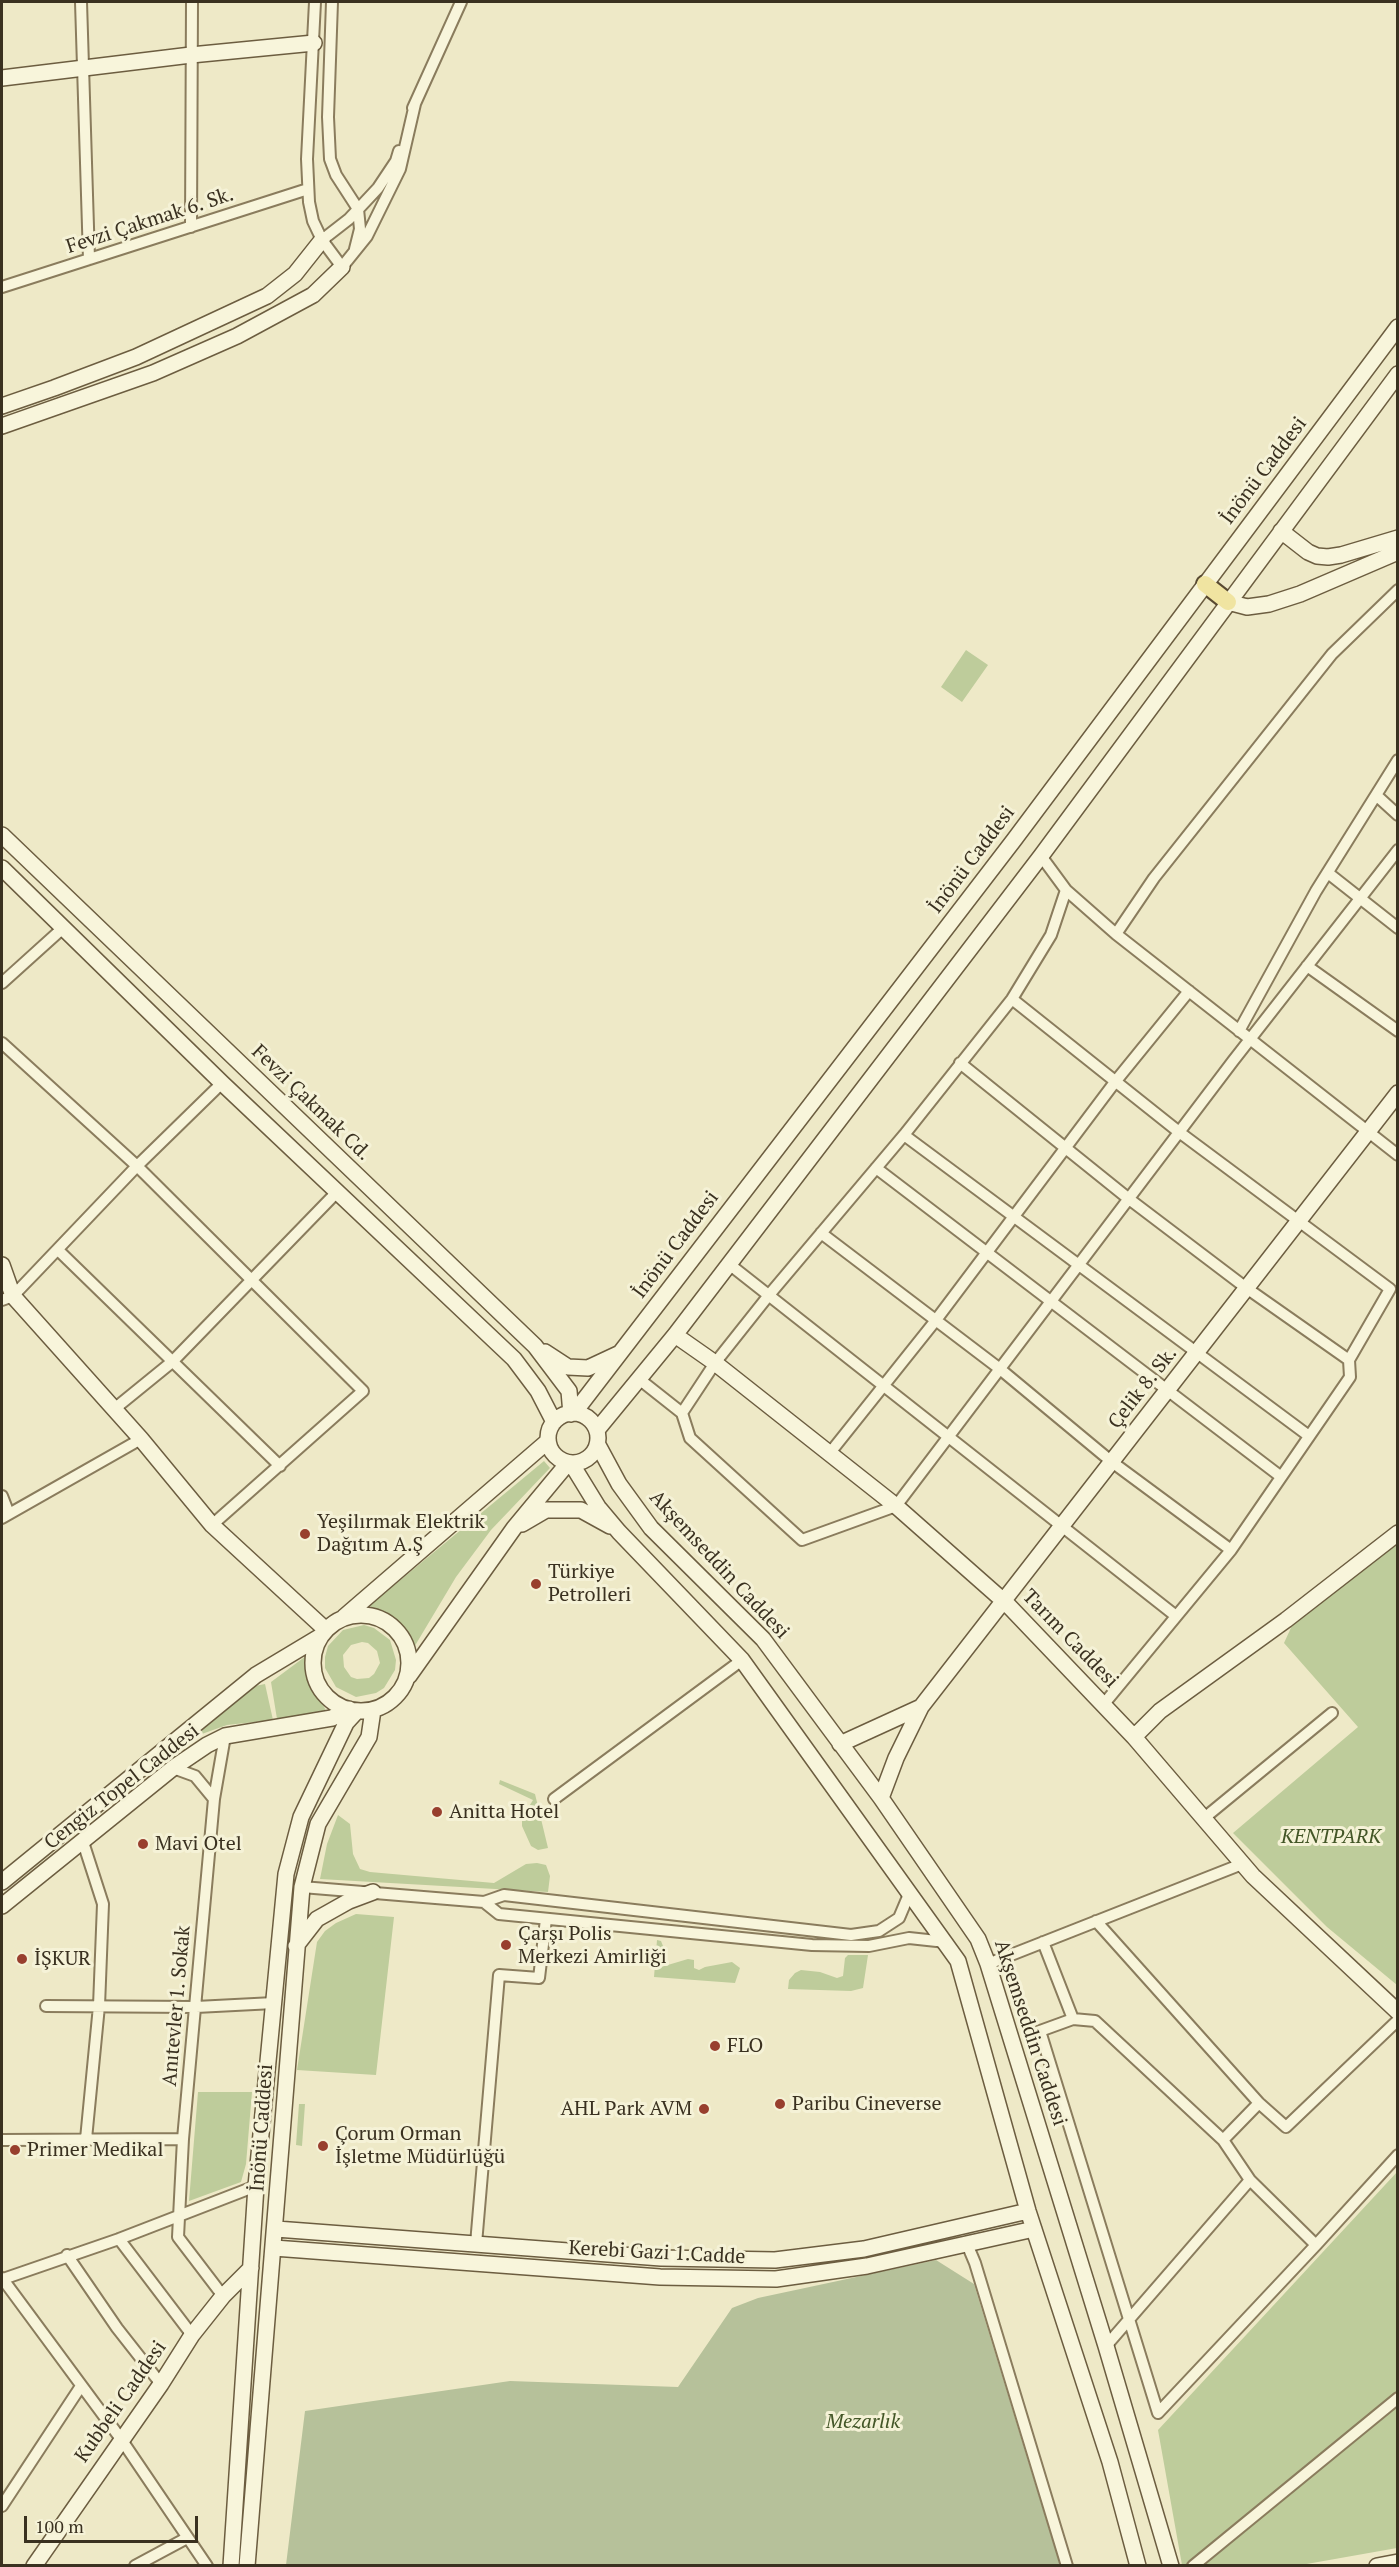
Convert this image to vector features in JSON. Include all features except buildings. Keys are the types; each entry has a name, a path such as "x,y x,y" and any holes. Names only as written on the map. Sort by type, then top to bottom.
{"main road":[{"path":"2,78 314,43"},
{"path":"2,406 136,357 267,296 295,274 322,240"},
{"path":"2,426 153,373 237,336 313,295 342,267"},
{"name":"İnönü Caddesi","path":"572,1413 1014,840 1398,327"},
{"path":"548,1441 324,1633 315,1649 313,1664 316,1680 324,1693 335,1703 353,1710 373,1710 394,1698 514,1528 569,1463 591,1457 597,1437 639,1379 1041,856 1398,374"},
{"path":"1281,531 1308,552 1328,557 1398,538"},
{"path":"1205,584 1228,602 1247,607 1269,604 1300,594 1398,552"},
{"name":"Fevzi Çakmak Cd.","path":"2,835 535,1346 569,1391 572,1413"},
{"path":"2,868 222,1083 514,1359 538,1391 554,1422"},
{"name":"Çelik 8. Sk.","path":"881,1798 896,1758 921,1707 1398,1093"},
{"path":"2,1265 7,1298 141,1439 212,1525 324,1633"},
{"name":"Tarım Caddesi","path":"675,1335 715,1363 896,1506 1004,1601 1134,1737 1242,1864 1398,2012"},
{"path":"535,1346 568,1367 588,1368 621,1352"},
{"path":"597,1437 588,1418 572,1413 554,1422 550,1428 548,1441 553,1453 569,1463 598,1507 619,1532 742,1660 958,1961 1028,2211 1110,2462 1138,2565"},
{"name":"Akşemseddin Caddesi","path":"597,1437 619,1484 651,1528 763,1639 881,1798 978,1939 988,1964 1106,2346 1171,2565"},
{"path":"514,1528 546,1510 581,1510 619,1532"},
{"path":"1134,1737 1160,1711 1286,1620 1398,1533"},
{"path":"342,1618 358,1614 374,1616 388,1622 400,1633 408,1647 410,1663 407,1679"},
{"name":"Cengiz Topel Caddesi","path":"2,1882 256,1675 324,1633"},
{"path":"840,1744 921,1707"},
{"name":"İnönü Caddesi","path":"230,2565 256,2186 286,1874 301,1817 353,1710"},
{"name":"Cengiz Topel Caddesi","path":"2,1906 173,1768 207,1745 225,1736 332,1718 353,1710"},
{"name":"İnönü Caddesi","path":"247,2565 302,1887 318,1824 369,1737 373,1710"},
{"path":"296,1946 317,1919 349,1901 373,1892"},
{"name":"Kerebi Gazi 1.Cadde","path":"276,2229 661,2258 774,2260 864,2248 1028,2211"},
{"name":"Kerebi Gazi 1.Cadde","path":"274,2248 660,2277 776,2279 867,2266 1034,2229"},
{"path":"474,2263 476,2244"},
{"name":"Kubbeli Caddesi","path":"34,2565 161,2384 192,2335 251,2268"},
{"path":"1377,2565 1398,2562"}],"street":[{"path":"81,2 85,68 89,259"},
{"path":"190,226 192,2"},
{"path":"315,2 308,189 313,221 322,240 342,267 368,236 400,169 415,104"},
{"path":"332,2 328,117 330,159 336,175 358,210 360,228 355,252"},
{"path":"322,240 358,210 378,188 396,161 415,104 461,2"},
{"name":"Fevzi Çakmak 6. Sk.","path":"2,287 308,189"},
{"path":"1116,934 1154,878 1332,654 1398,590"},
{"path":"1239,1031 1328,873 1398,760"},
{"path":"1376,795 1398,814"},
{"path":"639,1379 682,1413 690,1438 802,1540 896,1506 1250,1039 1398,849"},
{"path":"1041,856 1066,890 1116,934 1398,1155"},
{"path":"1328,873 1398,928"},
{"path":"682,1413 715,1363 769,1295 904,1135 1012,999 1051,935 1066,890"},
{"path":"2,983 63,928"},
{"path":"1307,966 1398,1030"},
{"path":"829,1454 987,1254 1115,1082 1189,991"},
{"path":"1012,999 1179,1132 1390,1289 1349,1360 1350,1377 1232,1550 1103,1705"},
{"path":"2,1043 137,1166 363,1391 212,1525"},
{"path":"960,1064 1129,1199 1247,1288 1349,1360"},
{"path":"7,1298 58,1250 137,1166 222,1083"},
{"path":"904,1135 1309,1436"},
{"path":"876,1168 1167,1392 1281,1476"},
{"path":"113,1410 172,1362 337,1192"},
{"path":"821,1233 1000,1369 1112,1462 1232,1550"},
{"path":"58,1250 280,1466"},
{"path":"729,1264 1061,1528 1176,1616"},
{"path":"2,1496 5,1516 141,1439"},
{"path":"554,1798 742,1660"},
{"path":"1203,1819 1332,1713"},
{"name":"Anıtevler 1. Sokak","path":"224,2296 178,2237 183,2139 214,1799 225,1736"},
{"path":"173,1768 195,1776 214,1799"},
{"path":"83,1842 103,1904 99,2006 86,2139"},
{"path":"988,1964 1242,1864"},
{"path":"302,1887 484,1902 504,1895 851,1935 879,1931 899,1918 910,1892"},
{"path":"484,1902 499,1914 812,1945 869,1946 909,1938 946,1942"},
{"path":"476,2244 499,1976 539,1978 546,1918"},
{"path":"1096,1921 1258,2103 1286,2127 1398,2020"},
{"path":"1043,1942 1073,2019"},
{"path":"46,2006 196,2007 274,2003"},
{"path":"1316,2245 1250,2180 1223,2140 1095,2021 1073,2019 1040,2031 1158,2413 1316,2245 1398,2155"},
{"path":"1223,2140 1258,2103"},
{"path":"2,2140 183,2139"},
{"path":"1106,2346 1250,2180"},
{"path":"207,2565 121,2439 2,2279 119,2239 256,2186"},
{"path":"119,2239 192,2335"},
{"path":"967,2244 1067,2565"},
{"path":"67,2255 117,2328 161,2384"},
{"path":"2,2506 81,2386"},
{"path":"1193,2565 1398,2398"},
{"path":"135,2565 187,2538"}],"green space":[{"path":"966,650 988,665 962,702 941,687"},
{"path":"544,1461 550,1468 491,1530 456,1577 413,1649 402,1629 387,1614 369,1606"},
{"name":"KENTPARK","path":"1397,1540 1397,1985 1327,1927 1233,1833 1358,1727 1284,1643 1295,1619"},
{"path":"364,1625 374,1628 390,1640 396,1660 395,1670 384,1688 376,1693 356,1697 336,1687 325,1668 328,1646 343,1630","holes":["368,1643 377,1651 380,1663 369,1678 351,1677 344,1667 343,1655 351,1645"]},
{"path":"306,1656 311,1679 326,1711 324,1714 277,1719 271,1682"},
{"path":"265,1684 273,1720 227,1725 199,1735 197,1731 250,1687"},
{"path":"500,1780 535,1794 548,1848 538,1850 531,1846 522,1826 522,1818 533,1800 499,1784"},
{"path":"338,1815 350,1824 353,1854 360,1869 370,1872 494,1883 526,1864 537,1863 546,1865 550,1876 548,1892 320,1879 327,1844"},
{"path":"356,1914 394,1917 376,2075 297,2070 317,1942 325,1931 336,1923"},
{"path":"657,1940 661,1941 665,1951 661,1957 661,1967 688,1959 694,1960 694,1968 699,1970 732,1962 740,1968 735,1983 654,1977"},
{"path":"848,1955 868,1955 863,1988 851,1991 788,1989 789,1980 801,1970 820,1972 837,1978 843,1976 845,1958"},
{"path":"198,2092 252,2092 246,2164 241,2182 189,2201"},
{"path":"299,2104 305,2104 302,2146 296,2145"},
{"path":"1397,2172 1397,2548 1301,2565 1182,2565 1158,2430"},
{"name":"Mezarlık","path":"936,2260 974,2284 1060,2565 286,2565 305,2411 510,2381 678,2387 732,2308 758,2298"}],"place":[{"name":"Yeşilırmak Elektrik Dağıtım A.Ş","path":"305,1534"},
{"name":"Türkiye Petrolleri","path":"536,1584"},
{"name":"Anitta Hotel","path":"437,1812"},
{"name":"Mavi Otel","path":"143,1844"},
{"name":"Çarşı Polis Merkezi Amirliği","path":"506,1945"},
{"name":"İŞKUR","path":"22,1959"},
{"name":"FLO","path":"715,2046"},
{"name":"Paribu Cineverse","path":"780,2104"},
{"name":"AHL Park AVM","path":"704,2109"},
{"name":"Çorum Orman İşletme Müdürlüğü","path":"323,2146"},
{"name":"Primer Medikal","path":"15,2150"}]}
